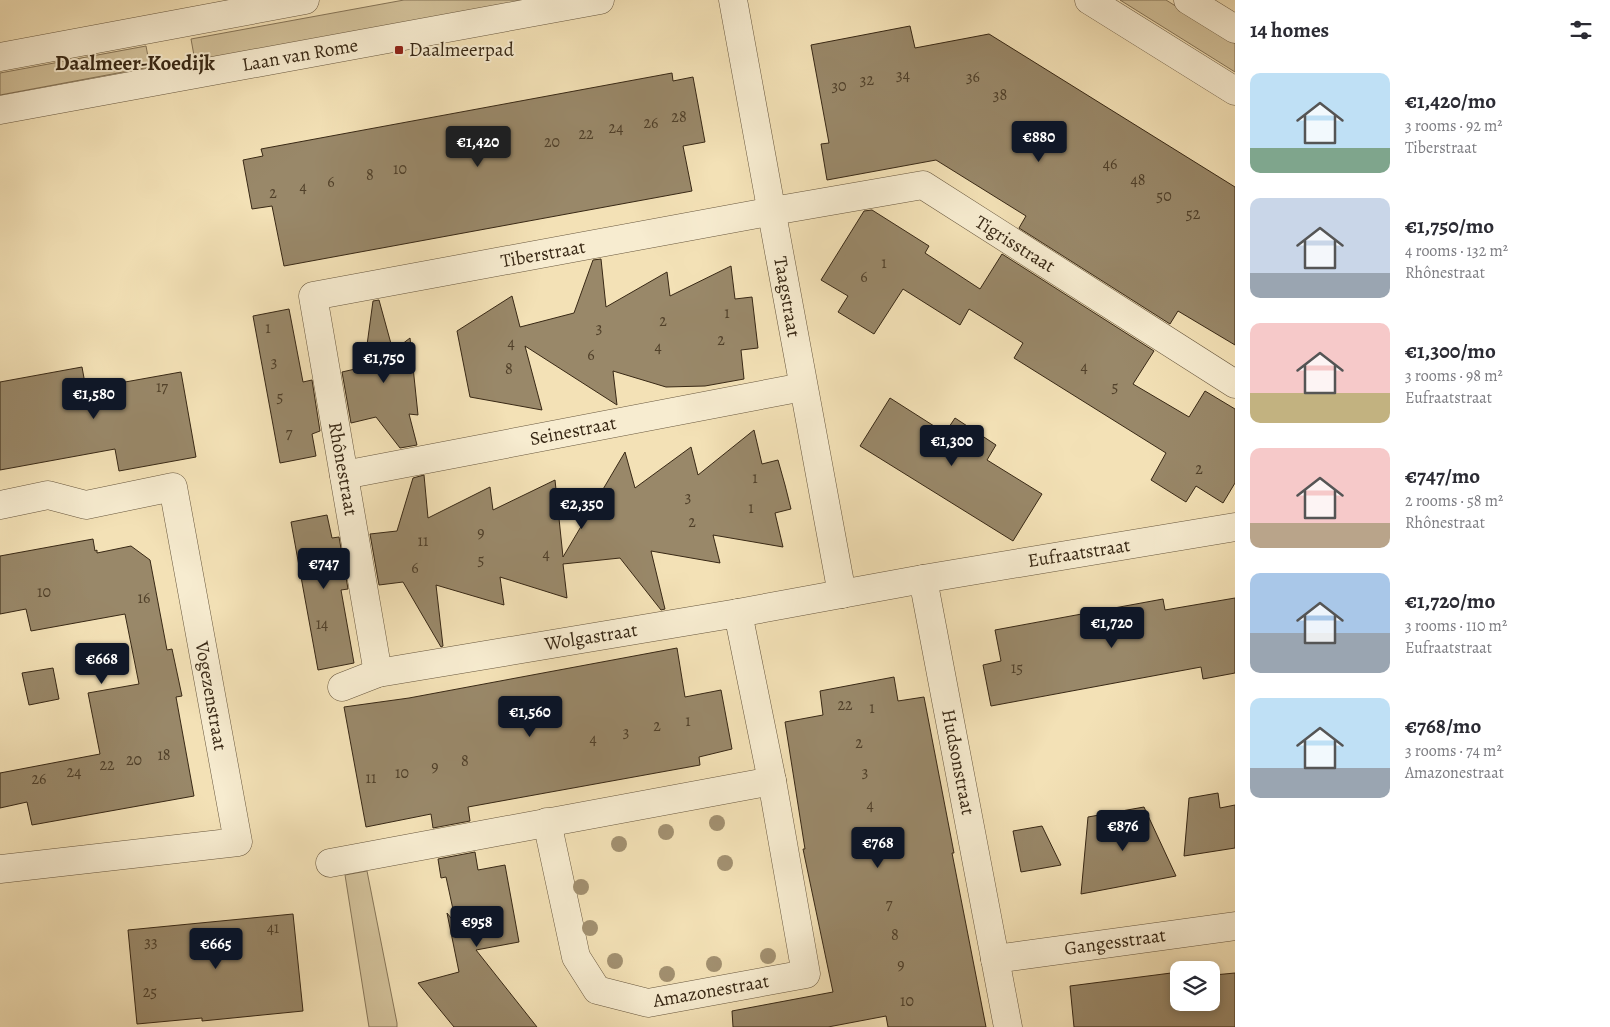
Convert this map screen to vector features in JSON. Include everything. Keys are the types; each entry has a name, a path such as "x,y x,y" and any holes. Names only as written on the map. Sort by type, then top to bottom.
{"street":[{"path":"0,57 305,0"},
{"name":"Laan van Rome","path":"0,110 600,0"},
{"name":"Taagstraat","path":"733,0 802,387 842,594"},
{"path":"1089,0 1235,91"},
{"path":"1188,0 1235,29"},
{"name":"Tigrisstraat","path":"772,211 923,186 1235,384"},
{"name":"Tiberstraat","path":"313,296 772,211"},
{"name":"Rhônestraat","path":"313,296 378,673"},
{"name":"Seinestraat","path":"344,475 802,387"},
{"name":"Vogezenstraat","path":"0,505 48,495 86,505 173,487 238,842 0,869"},
{"name":"Eufraatstraat","path":"923,579 1235,527"},
{"path":"842,594 923,579"},
{"name":"Hudsonstraat","path":"923,579 1008,1027"},
{"name":"Wolgastraat","path":"342,687 378,673 842,594"},
{"name":"Amazonestraat","path":"547,822 576,957 597,990 648,1003 806,974 772,781 738,613"},
{"path":"330,863 772,781"},
{"name":"Gangesstraat","path":"995,958 1235,926"}],"shaded area":[{"path":"404,0 527,0 195,61 191,39"},
{"path":"1120,0 1166,0 1235,43 1235,72"},
{"path":"146,46 150,67 0,95 0,73"},
{"path":"367,871 397,1027 369,1027 345,875"}],"building":[{"path":"910,26 915,48 989,34 1235,187 1235,345 1178,311 1170,324 1019,228 1026,216 936,160 827,180 821,144 829,143 811,45"},
{"path":"672,73 673,81 693,77 705,142 683,146 692,191 284,266 272,206 252,209 243,160 263,156 261,149"},
{"path":"872,210 929,246 925,253 980,289 1002,254 1154,351 1133,384 1189,417 1205,391 1235,409 1235,483 1223,503 1196,486 1186,502 1151,480 1166,453 1014,358 1023,343 969,309 960,325 903,289 874,334 838,312 848,296 821,280 864,211"},
{"path":"601,259 606,307 667,272 670,296 731,266 735,299 752,297 758,348 741,350 744,379 705,386 666,387 613,371 617,405 525,346 542,410 470,397 457,331 512,296 520,327 574,313 593,260"},
{"path":"379,300 393,351 410,338 418,415 409,414 417,445 400,448 376,417 351,423 342,372 364,367 373,301"},
{"path":"289,309 303,382 312,380 320,431 312,434 316,456 280,463 253,316"},
{"path":"82,367 86,389 181,372 196,457 119,471 115,449 0,470 0,382"},
{"path":"890,398 945,433 955,418 996,445 987,460 1042,494 1013,541 860,446"},
{"path":"754,430 762,464 778,460 791,509 775,513 783,547 713,535 720,563 651,551 665,609 661,610 620,558 563,564 567,598 500,577 504,605 436,585 443,646 441,647 403,582 379,585 370,534 397,531 413,478 424,475 428,518 490,487 493,510 555,480 563,557 625,452 635,488 691,447 698,475"},
{"path":"327,515 332,538 339,537 348,589 341,590 354,663 318,670 291,522"},
{"path":"93,539 97,553 131,546 150,560 167,650 172,649 182,696 176,697 194,796 32,825 27,802 0,808 0,773 100,754 88,693 139,684 125,614 31,631 26,609 0,614 0,556"},
{"path":"1235,598 1235,673 1203,679 1201,667 991,706 983,665 1001,661 995,630 1163,599 1165,610"},
{"path":"677,648 685,697 721,690 732,749 699,757 700,765 468,807 470,821 433,828 431,814 366,827 344,707 409,698"},
{"path":"53,668 59,699 29,705 22,673"},
{"path":"894,677 898,701 924,697 986,1027 888,1027 886,1016 828,1027 733,1027 732,1011 833,992 803,849 805,849 785,722 823,715 820,691"},
{"path":"1218,793 1220,808 1235,805 1235,848 1184,856 1189,798"},
{"path":"1144,807 1176,876 1081,894 1088,817"},
{"path":"1042,826 1061,865 1021,872 1013,831"},
{"path":"475,852 478,870 505,865 519,942 476,950 537,1027 454,1027 418,983 459,972 447,913 455,923 454,914 446,877 441,878 438,859"},
{"path":"293,914 303,1011 202,1021 202,1018 137,1024 128,930"},
{"path":"1170,973 1170,1011 1220,1011 1220,974 1235,973 1235,1027 1074,1027 1070,986"}],"place":[{"name":"Daalmeerpad","path":"399,50"}],"district":[{"name":"Daalmeer-Koedijk","path":"135,63"}]}
